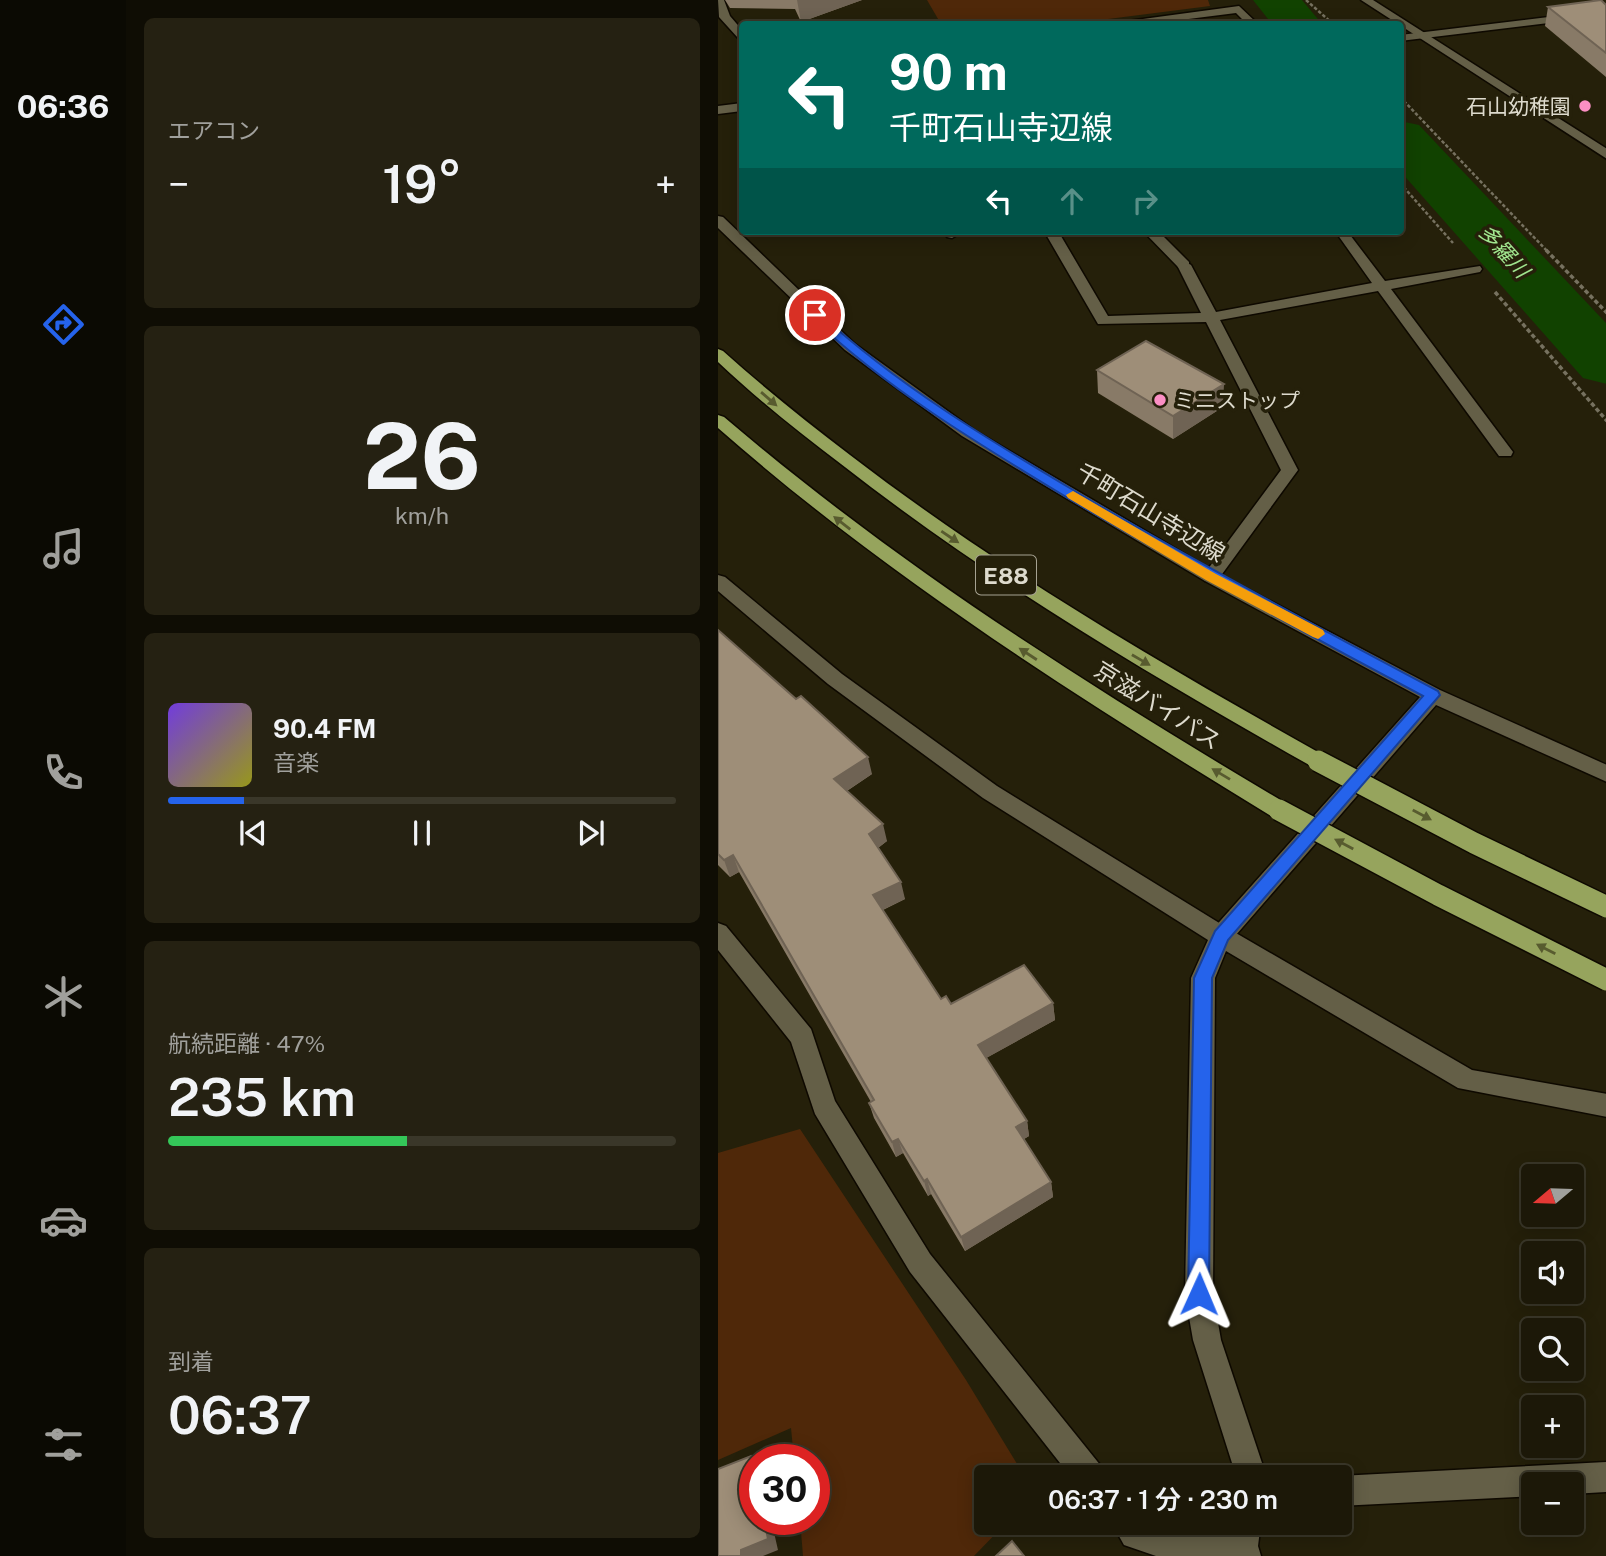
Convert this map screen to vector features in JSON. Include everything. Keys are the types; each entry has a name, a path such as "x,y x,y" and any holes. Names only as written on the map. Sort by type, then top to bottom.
{"highway":[{"name":"京滋バイパス","path":"718,354 891,497 1094,633 1318,761 1474,843 1606,907"},
{"name":"京滋バイパス","path":"718,421 763,461 911,577 1110,708 1279,810 1606,980"}],"street":[{"path":"719,0 725,17 739,33"},
{"path":"1366,0 1398,21"},
{"path":"1150,21 1239,9 1250,21"},
{"path":"1404,38 1606,13"},
{"path":"1404,25 1606,155"},
{"path":"718,110 739,107"},
{"name":"千町石山寺辺線","path":"718,220 850,348 968,433 1211,577 1433,695 1606,774"},
{"path":"1053,235 1103,321 1212,317 1475,269"},
{"path":"1154,235 1184,265 1290,470 1211,577"},
{"path":"1343,235 1505,452"},
{"path":"718,581 835,679 990,792 1221,936 1467,1080 1606,1106"},
{"path":"1247,1465 1207,1340 1199,1294 1203,978 1221,936 1433,695"},
{"path":"718,933 803,1037 824,1106 920,1264 1080,1465"},
{"path":"1352,1490 1606,1477"},
{"path":"1138,1535 1191,1551 1244,1541"}],"path":[{"path":"1306,0 1330,21"},
{"path":"1404,101 1606,313"},
{"path":"1404,188 1606,421"}],"shaded area":[{"path":"927,0 1208,0 1210,6 1092,21 939,21"},
{"path":"800,1129 966,1380 1018,1465 974,1465 974,1535 994,1535 974,1556 803,1556 801,1535 830,1535 830,1444 793,1444 791,1428 754,1444 739,1444 739,1451 718,1460 718,1153"}],"building":[{"path":"1601,0 1606,5 1606,53 1548,7"},
{"path":"1146,341 1224,384 1173,416 1097,370"},
{"path":"718,630 796,699 801,696 868,757 834,779 883,824 869,834 901,882 873,895 941,999 946,996 951,1004 1024,965 1053,1003 978,1045 1027,1121 1016,1127 1051,1182 961,1237 927,1179 924,1181 898,1139 892,1142 869,1103 874,1100 733,855 724,860 718,854"},
{"path":"739,1461 739,1535 767,1535 768,1539 741,1550 741,1556 718,1556 718,1469"},
{"path":"1012,1541 1024,1556 996,1556"}],"waterway":[{"name":"多羅川","path":"1276,0 1295,21"},
{"name":"多羅川","path":"1404,141 1607,364"}],"slow traffic":[{"path":"1073,495 1211,577 1318,634"}],"place":[{"name":"石山幼稚園","path":"1585,106"},
{"name":"ミニストップ","path":"1160,400"}],"route":[{"path":"815,315 850,348 968,433 1211,577 1433,695 1221,936 1203,978 1199,1294"}]}
